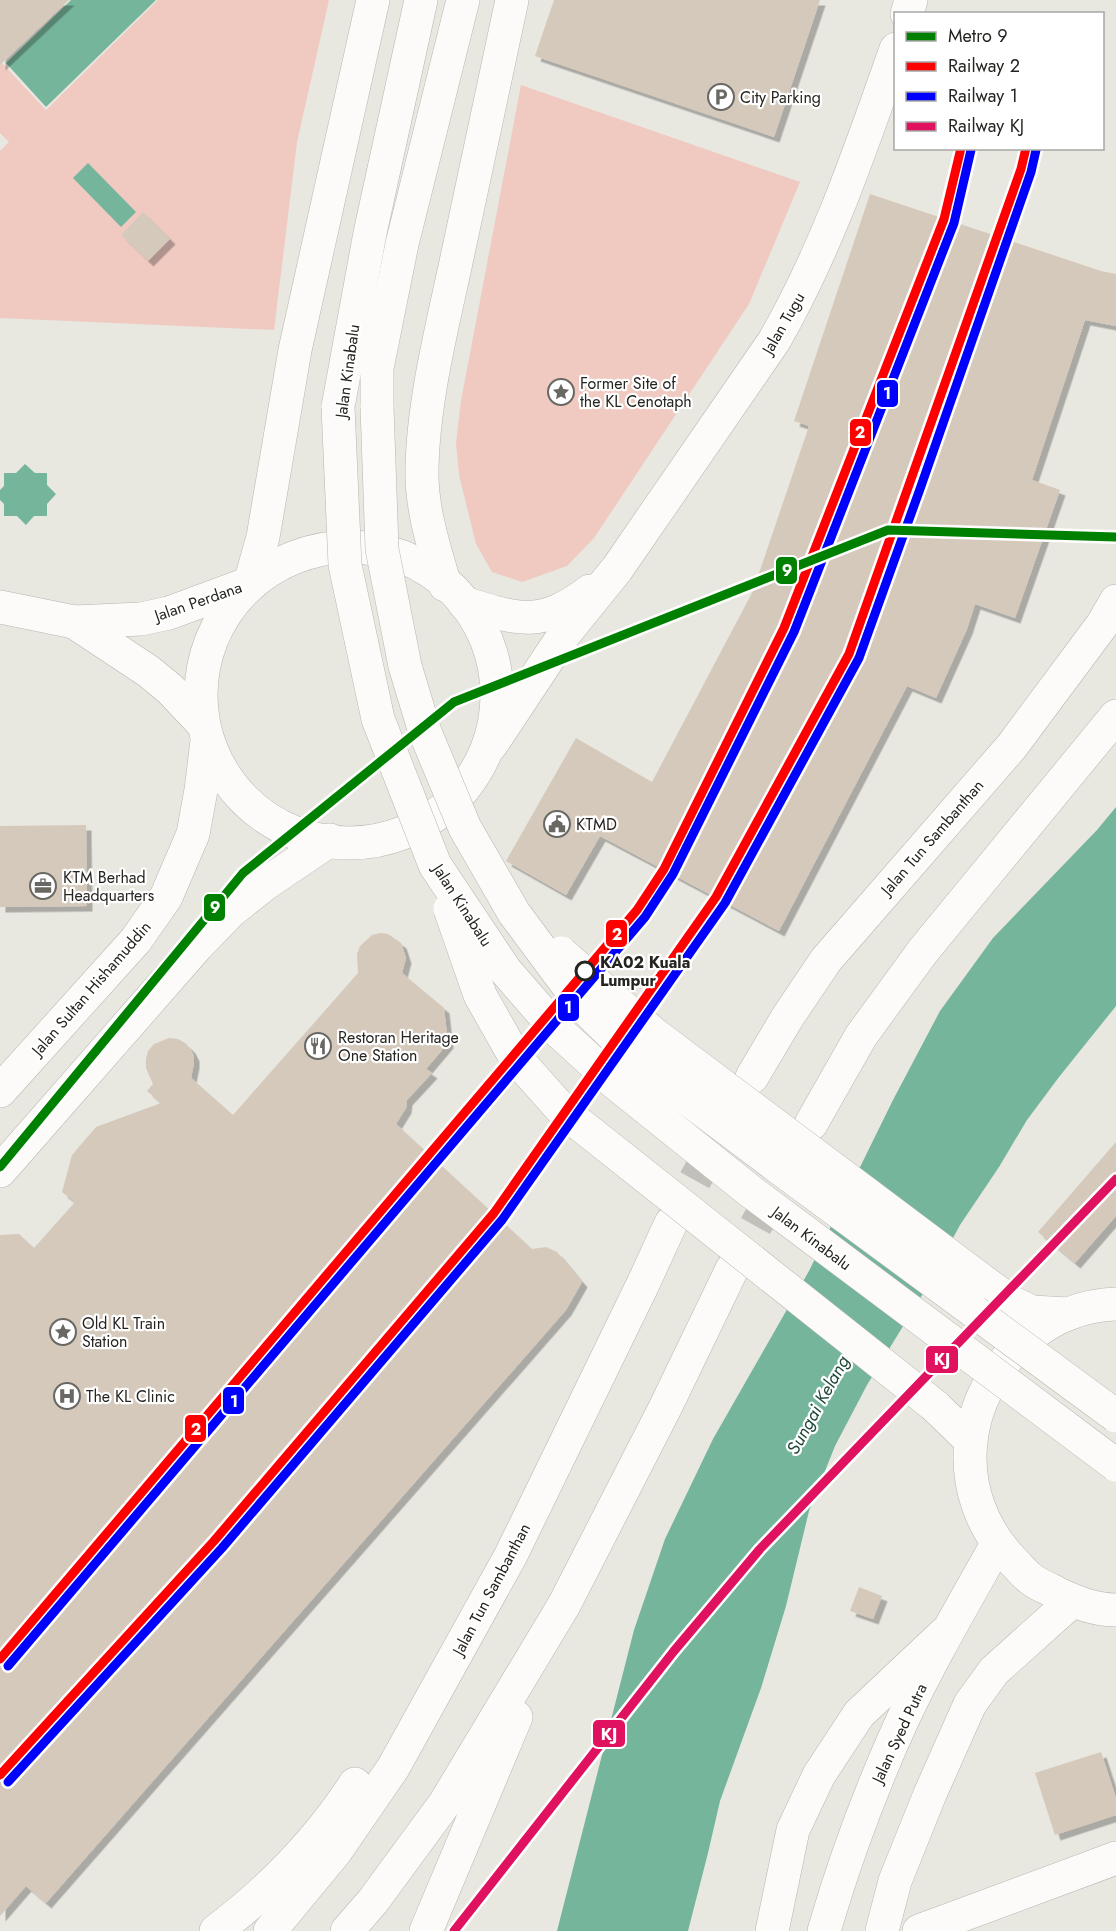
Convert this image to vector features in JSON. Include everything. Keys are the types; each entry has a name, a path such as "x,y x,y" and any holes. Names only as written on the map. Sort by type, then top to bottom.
{"main road":[{"path":"250,583 262,537 296,350 373,0"},
{"name":"Jalan Kinabalu","path":"421,0 370,234 338,407 345,565 378,718 435,865 505,970 557,1030 614,1082 750,1191 1116,1465"},
{"name":"Jalan Kinabalu","path":"463,0 402,244 377,368 377,407 382,549 405,666 425,732 465,828 514,913 583,1006 644,1066 1116,1416"},
{"path":"455,594 434,548 426,510 422,471 424,443 437,353 512,0"},
{"name":"Jalan Tugu","path":"490,745 566,632 617,569 735,399 796,304 848,183 894,55"},
{"path":"348,546 374,549 400,556 424,568 455,594 482,628 493,656 498,685 498,716 490,745 473,779 462,794 441,813 416,828 389,838 360,842 330,840 287,830 263,816 243,799 221,772 204,732 199,692 203,662 212,634 225,610 250,583 271,567 295,555 321,548 348,546"},
{"name":"Jalan Tugu","path":"455,594 502,614 534,618 549,615 575,602 617,569"},
{"name":"Jalan Perdana","path":"0,607 74,622 141,619 169,614 250,583"},
{"name":"Jalan Tun Sambanthan","path":"752,1077 787,1018 826,960 1012,746 1102,625 1116,601"},
{"name":"Jalan Perdana","path":"74,622 148,671 170,689 204,732"},
{"path":"811,1124 861,1036 923,951 1116,716"},
{"name":"Jalan Sultan Hishamuddin","path":"0,1091 136,940 166,897 193,834 201,790 204,732"},
{"path":"0,1171 197,946 231,911 265,884 330,840"},
{"path":"435,865 480,995 515,1057 563,1111 935,1406 970,1440"},
{"path":"514,913 654,1034 984,1282 1014,1303 1032,1312 1068,1314"},
{"name":"Jalan Tun Sambanthan","path":"270,1931 336,1851 393,1768 511,1555 671,1223"},
{"path":"348,1931 373,1901 445,1803 564,1605 666,1406 732,1269"},
{"path":"1116,1304 1068,1314 1038,1329 1012,1350 992,1377 978,1407 970,1440 970,1467 974,1495 983,1520 997,1544 1030,1579 1072,1601 1116,1610"},
{"name":"Jalan Syed Putra","path":"824,1931 841,1872 863,1812 903,1720 997,1544"},
{"path":"216,1931 267,1888 317,1835 366,1769 449,1636 511,1555"},
{"path":"882,1931 895,1881 970,1704 994,1671 1072,1601"},
{"path":"426,1931 564,1605"},
{"path":"772,1931 793,1830 819,1776 859,1714 950,1629"},
{"path":"919,1931 1116,1858"}],"shaded area":[{"path":"158,0 329,0 297,142 274,330 0,318 0,151 9,142 0,133 0,65 2,63 46,110"},
{"path":"521,85 800,182 749,304 594,538 567,566 522,582 492,572 476,544 459,475 456,443 461,401"}],"water":[{"path":"71,0 156,0 46,107 6,63"},
{"path":"88,163 136,212 121,227 73,178"},
{"path":"25,464 35,473 47,473 47,485 56,494 47,504 47,516 34,516 26,525 17,516 4,516 4,504 0,500 0,490 4,486 4,473 16,473"},
{"name":"Sungai Kelang","path":"1116,807 1116,1006 1027,1120 960,1225 924,1292 867,1385 835,1446 809,1511 786,1606 761,1688 720,1801 688,1931 557,1931 634,1630 665,1539 713,1439 809,1271 893,1100 940,1011 993,938 1097,830"}],"building":[{"path":"0,0 69,0 0,65"},
{"name":"City Parking","path":"554,0 820,0 774,137 535,56"},
{"path":"870,194 1116,274 1116,326 1085,320 1032,480 1060,490 1015,618 975,604 967,629 936,698 907,686 779,931 600,836 566,895 506,861 576,738 652,782 753,591 809,426 794,421"},
{"path":"143,212 170,239 148,261 121,235"},
{"name":"KTM Berhad Headquarters","path":"86,825 87,906 0,907 0,826"},
{"path":"388,934 401,943 406,958 402,973 444,1008 448,1043 426,1069 432,1073 407,1100 406,1108 396,1124 532,1249 546,1247 557,1252 582,1282 566,1310 46,1903 26,1886 0,1916 0,1235 19,1234 34,1248 75,1202 62,1192 72,1155 96,1127 161,1103 147,1091 153,1084 146,1068 146,1059 148,1051 154,1044 169,1038 185,1043 194,1056 191,1078 233,1115 358,973 357,954 360,946 372,935"},
{"path":"1116,1142 1116,1216 1075,1263 1038,1232"},
{"path":"859,1587 882,1596 873,1619 850,1611"},
{"path":"1101,1752 1116,1798 1116,1815 1055,1835 1035,1773"}],"tunnel":[{"path":"671,1223 739,1101"},
{"path":"732,1269 799,1147"}],"metro line":[{"name":"9","path":"0,1167 243,873 454,702 888,530 1116,537"}],"rail line":[{"name":"2","path":"0,1659 637,910 664,869 784,628 944,219 961,150"},
{"name":"1","path":"8,1666 645,917 673,874 794,632 954,223 971,150"},
{"name":"2","path":"0,1775 214,1541 494,1213 716,897 849,654 1021,169 1026,150"},
{"name":"1","path":"8,1782 222,1548 502,1220 725,903 859,658 1031,172 1036,150"},
{"name":"KJ","path":"454,1931 674,1651 760,1549 1116,1179"}],"place":[{"name":"City Parking","path":"721,97"},
{"name":"Former Site of the KL Cenotaph","path":"561,392"},
{"name":"KTMD","path":"557,824"},
{"name":"KTM Berhad Headquarters","path":"43,886"},
{"name":"KA02 Kuala Lumpur","path":"585,971"},
{"name":"Restoran Heritage One Station","path":"318,1046"},
{"name":"Old KL Train Station","path":"63,1332"},
{"name":"The KL Clinic","path":"67,1396"}]}
